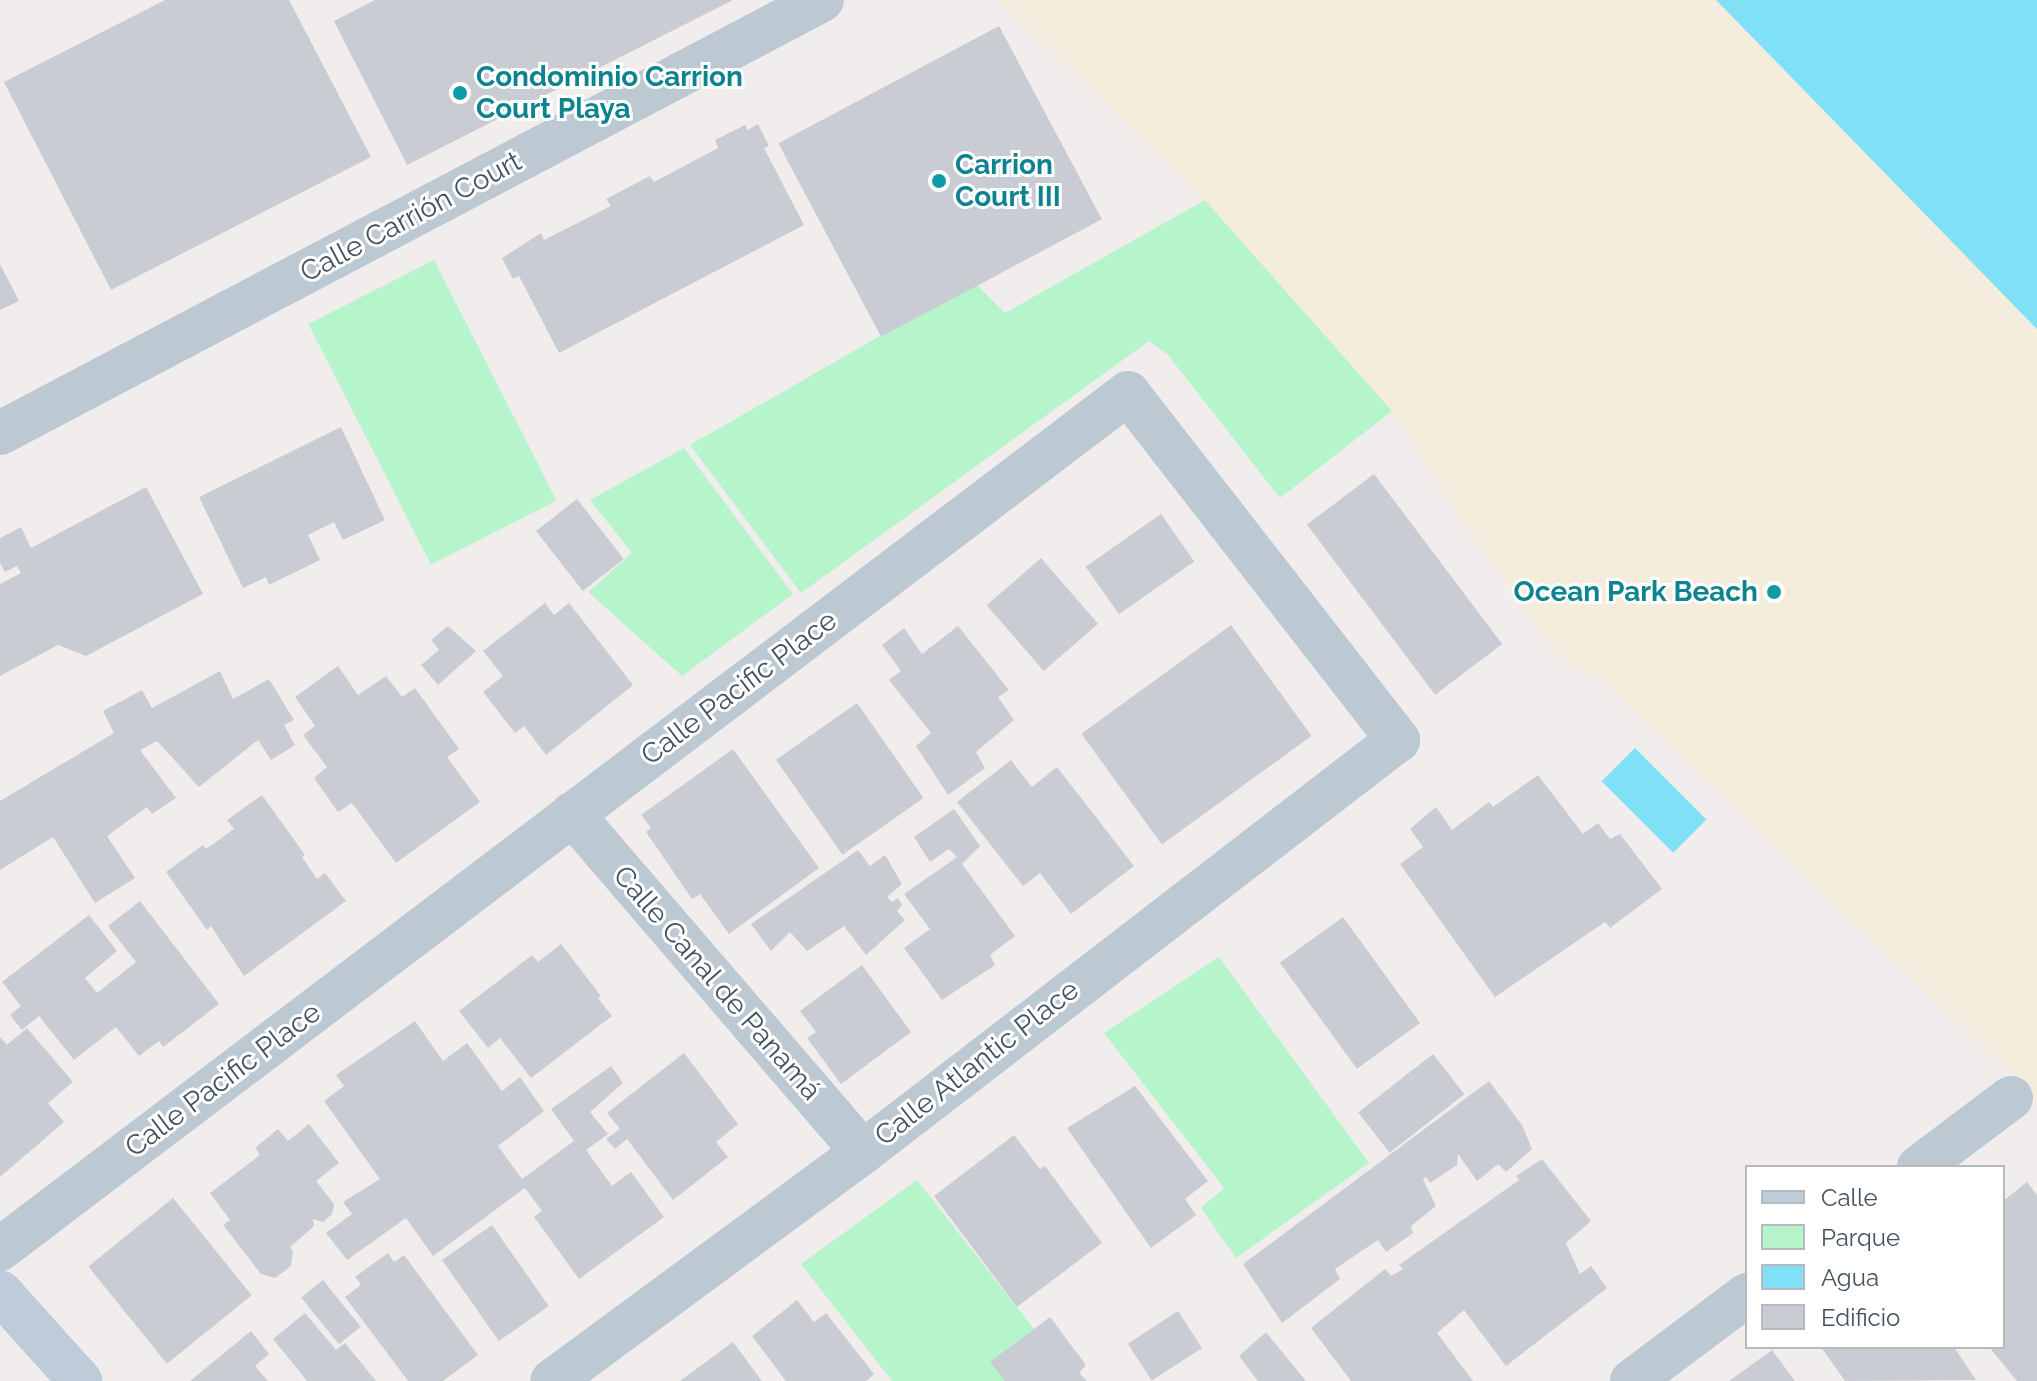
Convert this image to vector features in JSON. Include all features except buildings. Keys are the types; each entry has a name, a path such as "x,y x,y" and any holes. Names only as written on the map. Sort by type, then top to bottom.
{"street":[{"name":"Calle Carrión Court","path":"0,433 822,0"},
{"name":"Calle Pacific Place","path":"0,1249 1128,393 1398,740"},
{"name":"Calle Atlantic Place","path":"552,1381 863,1152 1398,740"},
{"name":"Calle Canal de Panamá","path":"572,814 863,1152"},
{"path":"1922,1165 2011,1098"},
{"path":"0,1292 80,1381"},
{"path":"1632,1381 1745,1296"}],"green space":[{"path":"1205,200 1392,411 1280,498 1168,355 1149,341 801,593 690,445 974,282 1005,313"},
{"path":"434,260 557,501 431,565 308,324"},
{"path":"684,448 793,594 682,676 588,592 632,553 590,500"},
{"path":"1219,957 1369,1163 1236,1258 1201,1208 1224,1188 1104,1033"},
{"path":"917,1180 1034,1329 991,1362 1005,1381 892,1381 801,1264"}],"sand":[{"name":"Ocean Park Beach","path":"998,0 1716,0 2037,329 2037,1103 2026,1088 1602,681 1558,657 1465,527 1392,411 1205,200"}],"water":[{"path":"1716,0 2037,0 2037,329"},
{"path":"1635,748 1706,819 1673,853 1602,781"}],"place":[{"name":"Condominio Carrion Court Playa","path":"460,93"},
{"name":"Carrion Court III","path":"939,181"},
{"name":"Ocean Park Beach","path":"1774,592"}]}
